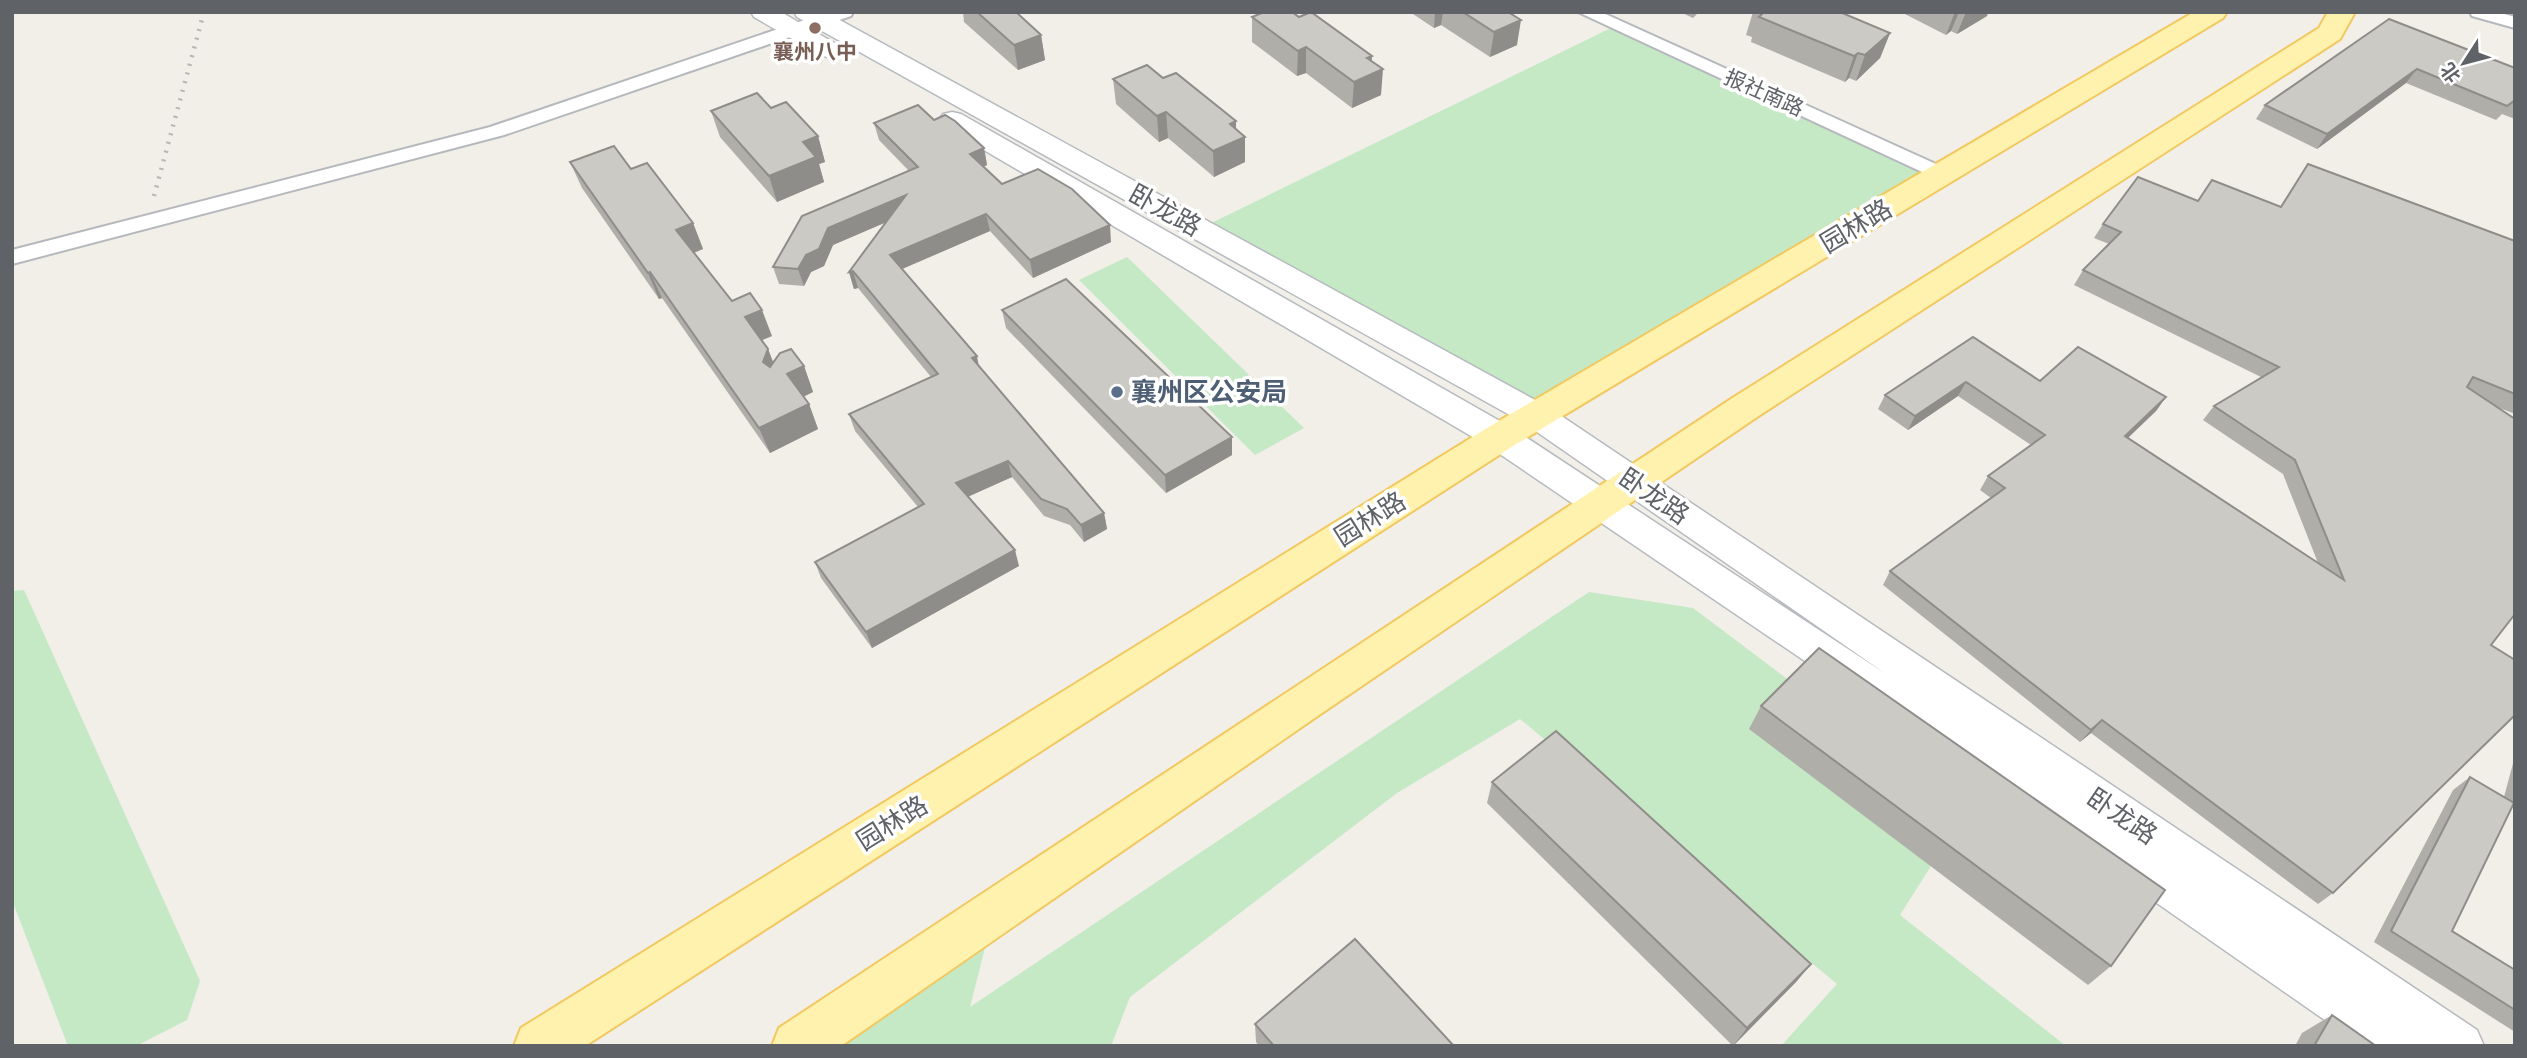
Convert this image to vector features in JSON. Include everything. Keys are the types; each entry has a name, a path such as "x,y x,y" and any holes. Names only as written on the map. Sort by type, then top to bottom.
{"main road":[{"name":"卧龙路","path":"763,12 817,19 1536,415 2461,1046"},
{"name":"园林路","path":"539,1046 1500,437 2214,12"},
{"path":"797,1046 1633,481 2330,33 2342,12"},
{"name":"卧龙路","path":"817,19 1500,437 2214,915 2402,1046"}],"street":[{"name":"报社南路","path":"1586,12 1942,174"},
{"path":"2478,12 2515,23"},
{"path":"12,257 497,131 817,19"}],"green space":[{"path":"1615,26 1942,174 1536,415 1199,229"},
{"path":"1127,257 1304,428 1255,455 1079,280"},
{"path":"24,590 200,981 187,1020 136,1046 68,1046 12,900 12,591"},
{"path":"1589,592 1693,608 1794,684 1931,866 1900,915 2066,1046 1781,1046 1837,984 1520,719 1397,793 1130,997 1111,1046 797,1046 994,912 970,1007"}],"building":[{"path":"977,12 1016,12 1041,35 1014,45"},
{"path":"1264,12 1292,12 1299,17 1311,12 1372,56 1367,58 1383,69 1354,82 1306,47 1298,51 1252,17"},
{"path":"1463,12 1508,12 1521,20 1494,32"},
{"path":"1760,12 1840,12 1890,33 1865,55 1858,53 1854,56 1759,17 1763,13"},
{"path":"2389,19 2515,68 2515,100 2507,106 2417,69 2327,134 2265,105"},
{"path":"1147,65 1163,78 1176,73 1236,121 1230,124 1245,137 1213,151 1166,112 1157,116 1113,79"},
{"path":"757,93 771,108 786,102 818,136 803,142 816,157 769,176 711,111"},
{"path":"918,105 934,120 945,115 955,121 984,148 970,154 1002,184 1038,169 1072,189 1110,225 1030,260 986,214 890,255 977,356 972,358 1104,513 1081,525 1067,509 1041,499 1008,461 956,483 1015,550 866,632 815,562 924,504 849,414 938,374 853,271 849,272 906,195 828,228 819,249 806,255 798,269 773,267 802,216 918,167 874,123"},
{"path":"614,146 631,169 647,163 693,223 676,230 732,301 750,293 762,310 745,317 768,349 763,362 770,367 780,353 791,349 804,366 787,374 809,404 759,428 570,162"},
{"path":"2308,164 2515,241 2515,394 2473,377 2467,387 2515,419 2515,614 2491,645 2515,660 2515,715 2333,893 2102,720 2091,730 1890,571 2005,488 1988,476 2045,435 1966,382 1915,416 1885,395 1973,337 2040,381 2078,347 2166,397 2125,436 2344,580 2295,460 2214,406 2279,367 2083,270 2121,232 2103,224 2138,177 2198,201 2212,180 2281,207"},
{"name":"襄州区公安局","path":"1066,279 1232,437 1165,475 1002,310"},
{"path":"1819,648 2165,890 2111,966 1761,706"},
{"path":"1556,731 1811,964 1747,1028 1492,782"},
{"path":"2470,777 2514,803 2452,931 2515,970 2515,1010 2391,931"},
{"path":"1355,939 1454,1046 1274,1046 1255,1024"},
{"path":"2332,1015 2376,1046 2314,1046"}],"railway":[{"path":"154,196 204,12"}],"place":[{"name":"襄州八中","path":"815,28"},
{"name":"襄州区公安局","path":"1117,392"}]}
